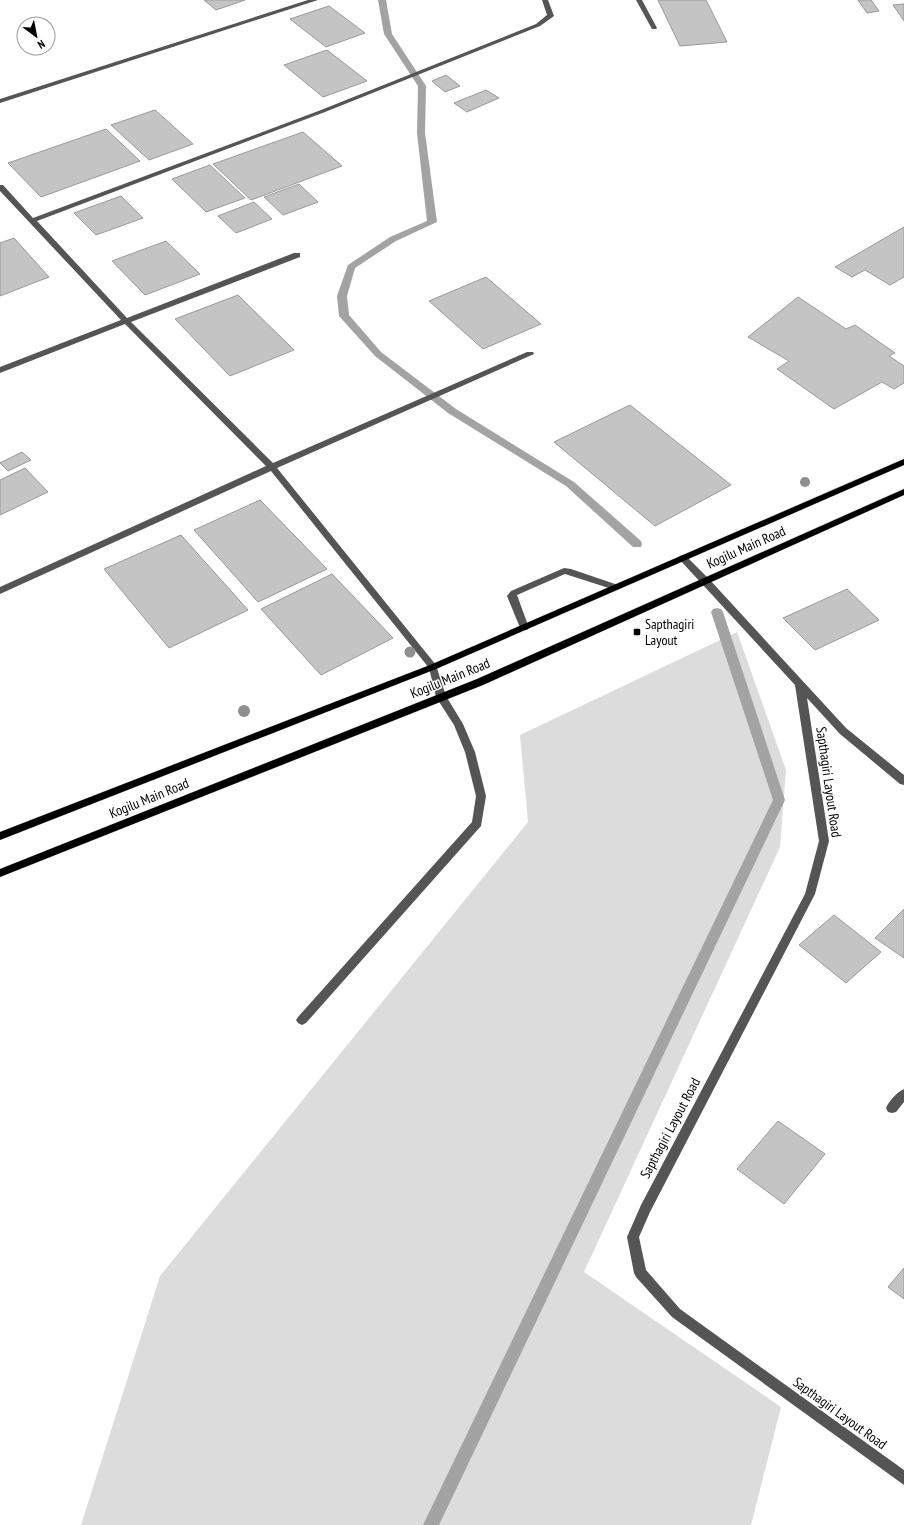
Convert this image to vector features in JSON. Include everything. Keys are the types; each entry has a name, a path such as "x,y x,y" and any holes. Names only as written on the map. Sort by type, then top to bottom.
{"main road":[{"name":"Kogilu Main Road","path":"0,836 433,667 904,462"},
{"name":"Kogilu Main Road","path":"0,873 480,682 903,494"}],"street":[{"path":"0,102 316,0"},
{"path":"31,220 323,111 538,26 551,16 545,0"},
{"path":"639,0 654,28"},
{"path":"0,188 126,321 272,467 433,667 441,697 458,724 470,752 481,796 477,823 302,1020"},
{"path":"0,370 297,255"},
{"path":"0,591 272,467 530,354"},
{"name":"Sapthagiri Layout Road","path":"683,558 706,581 843,731 904,781"},
{"path":"524,628 512,596 514,593 542,579 568,571 615,587"},
{"name":"Sapthagiri Layout Road","path":"800,684 824,841 810,894 645,1209 633,1237 640,1273 676,1313 904,1478"},
{"path":"892,1108 904,1094"}],"shaded area":[{"path":"737,632 786,770 780,847 584,1272 781,1407 751,1525 81,1525 160,1276 528,822 520,735"}],"building":[{"path":"204,0 245,0 216,10"},
{"path":"658,0 706,0 727,42 680,46"},
{"path":"858,0 871,0 879,11 867,13"},
{"path":"904,4 904,21 893,5"},
{"path":"329,6 365,33 326,47 290,19"},
{"path":"327,50 367,81 323,97 284,65"},
{"path":"446,75 460,86 445,92 432,81"},
{"path":"486,90 499,98 467,112 454,103"},
{"path":"155,110 193,144 149,160 111,125"},
{"path":"106,129 140,161 41,197 8,163"},
{"path":"303,132 342,166 251,200 213,164"},
{"path":"210,165 245,198 206,212 172,179"},
{"path":"299,184 318,202 283,215 264,197"},
{"path":"121,196 143,218 96,235 74,213"},
{"path":"254,202 272,219 236,233 218,216"},
{"path":"904,227 904,277 890,285 865,270 852,277 835,267"},
{"path":"14,238 49,277 0,296 0,243"},
{"path":"166,241 200,274 145,295 112,261"},
{"path":"486,277 541,324 483,349 429,301"},
{"path":"238,295 294,350 230,376 175,319"},
{"path":"798,297 846,329 855,325 895,353 889,356 904,366 904,383 894,389 882,382 834,409 777,369 789,361 748,337"},
{"path":"630,405 731,485 655,526 554,442"},
{"path":"22,452 31,460 8,471 0,463"},
{"path":"25,468 48,492 0,515 0,480"},
{"path":"260,500 327,569 258,602 194,530"},
{"path":"181,535 248,610 169,648 104,569"},
{"path":"332,574 393,638 321,675 261,609"},
{"path":"847,589 879,620 815,650 783,618"},
{"path":"904,909 904,958 875,938"},
{"path":"834,915 881,952 846,983 799,945"},
{"path":"778,1121 825,1154 784,1204 737,1169"},
{"path":"904,1268 904,1299 888,1287"}],"waterway":[{"path":"382,0 388,34 422,86 421,133 432,222 393,239 351,267 342,296 344,316 378,354 452,411 570,484 637,544"},
{"path":"431,1525 779,800 717,612"}],"place":[{"name":"Sapthagiri Layout","path":"637,632"}]}
